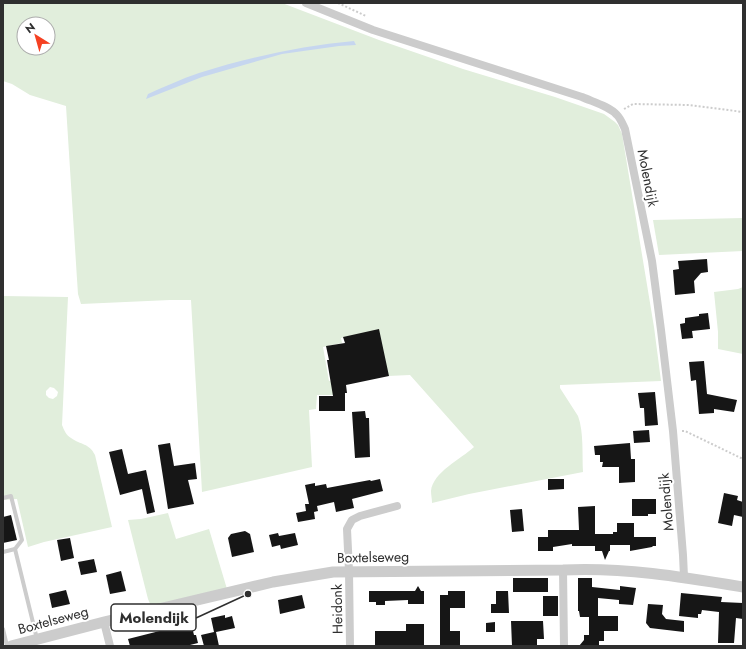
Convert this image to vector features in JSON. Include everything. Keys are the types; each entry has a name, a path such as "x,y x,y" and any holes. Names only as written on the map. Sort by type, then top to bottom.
{"street":[{"path":"306,3 373,30 582,97 599,104 616,114"},
{"name":"Molendijk","path":"616,114 625,130 652,261 673,432 684,577"},
{"name":"Heidonk","path":"350,646 347,529 352,520 360,516 397,506"},
{"name":"Boxtelseweg","path":"11,646 104,622 273,582 334,572 585,569 630,571 684,577 743,587"},
{"path":"563,570 564,646"},
{"path":"104,622 110,646"}],"lane":[{"path":"3,498 11,496 22,540 15,549 3,552"},
{"path":"15,549 37,640"},
{"path":"3,629 7,646"}],"path":[{"path":"616,114 633,104 689,105 743,112"},
{"path":"673,432 685,431 743,460"}],"green space":[{"path":"3,3 282,3 379,40 463,69 555,97 604,114 618,125 622,134 654,327 661,381 560,385 560,388 578,416 580,422 583,472 469,494 432,503 431,491 437,478 448,466 474,447 410,375 388,376 349,336 341,338 342,343 323,347 329,381 335,380 334,395 317,395 316,409 309,410 312,467 202,492 191,300 81,304 78,294 66,106 30,95 12,84 3,81"},
{"path":"743,218 743,251 659,255 653,220"},
{"path":"743,287 743,354 718,349 714,292"},
{"path":"3,296 68,297 62,425 69,437 90,448 95,455 112,527 28,547 17,499 3,500","holes":["50,387 54,388 58,392 57,396 53,399 49,398 46,395 46,391"]},
{"path":"168,513 176,539 209,529 227,589 151,606 128,520 141,519"}],"water":[{"path":"354,41 356,45 282,54 202,77 146,99 148,94 179,80 218,67 295,49"}],"building":[{"path":"707,259 708,272 701,273 694,281 695,293 675,295 673,270 679,269 678,261"},
{"path":"708,313 710,329 692,331 693,338 682,339 680,324 685,323 685,318"},
{"path":"379,329 389,376 346,385 347,393 345,393 345,411 319,411 319,396 333,396 326,346 345,343 343,337"},
{"path":"704,361 707,394 737,400 734,412 714,409 714,413 699,414 696,380 691,381 689,362"},
{"path":"655,392 658,425 645,426 644,408 640,408 638,393"},
{"path":"365,411 366,418 369,418 370,457 355,458 352,412"},
{"path":"649,430 650,442 634,443 633,431"},
{"path":"170,443 174,466 195,463 197,479 188,480 194,504 168,509 158,445"},
{"path":"630,443 631,459 635,459 635,482 619,483 619,467 602,467 603,462 600,462 600,455 595,455 594,446"},
{"path":"122,449 128,474 146,470 155,512 147,514 142,489 120,495 109,452"},
{"path":"380,479 383,491 352,499 354,508 336,512 334,502 317,506 318,511 314,512 315,519 298,522 296,513 306,511 305,504 309,504 305,485 315,483 315,486 326,484 327,488"},
{"path":"548,479 564,479 564,489 548,490"},
{"path":"724,493 738,496 737,500 743,502 743,517 734,515 732,526 718,523"},
{"path":"632,499 656,499 656,514 648,514 648,516 632,516"},
{"path":"595,506 595,534 613,534 613,532 617,532 617,523 634,523 634,537 656,537 656,546 630,551 630,545 610,545 610,551 605,560 602,551 595,551 595,546 572,546 572,544 553,547 553,551 538,551 538,537 548,537 548,530 579,530 578,507"},
{"path":"522,509 524,531 512,532 510,510"},
{"path":"11,515 17,540 3,543 3,517"},
{"path":"245,531 250,534 254,552 232,557 228,538 231,534"},
{"path":"278,533 279,536 295,533 298,545 281,549 280,545 272,547 269,535"},
{"path":"70,538 74,558 61,561 57,540"},
{"path":"94,559 97,572 81,575 78,562"},
{"path":"121,571 126,591 110,594 106,575"},
{"path":"513,578 548,578 548,592 513,592"},
{"path":"578,578 592,578 592,587 620,590 620,586 636,588 633,605 619,604 619,600 598,598 598,616 618,616 618,631 604,631 604,641 599,641 599,646 579,646 584,640 584,635 589,635 589,617 580,617 578,611"},
{"path":"418,586 421,591 424,591 424,604 408,604 408,600 385,601 385,605 376,605 376,602 369,602 369,591 415,591"},
{"path":"66,590 70,604 52,608 49,594"},
{"path":"448,591 465,591 465,608 450,608 450,631 460,631 460,646 440,646 440,595 448,595"},
{"path":"496,591 508,591 509,613 491,613 491,604 496,604"},
{"path":"681,593 722,597 721,602 743,603 743,619 736,618 734,643 718,643 719,612 702,610 701,614 698,614 698,618 679,616"},
{"path":"302,595 305,608 280,614 278,600"},
{"path":"543,596 558,596 558,616 543,616"},
{"path":"648,604 663,605 662,614 666,619 684,621 684,632 650,628 646,623"},
{"path":"225,615 225,618 232,616 235,628 216,632 219,646 204,646 201,635 214,632 211,618"},
{"path":"511,621 543,621 544,639 537,639 537,646 512,646"},
{"path":"495,622 495,632 486,632 486,623"},
{"path":"191,623 198,643 186,646 130,646 128,639"},
{"path":"406,624 424,624 424,646 375,646 375,631 406,631"}],"place":[{"name":"Molendijk","path":"248,594"}]}
